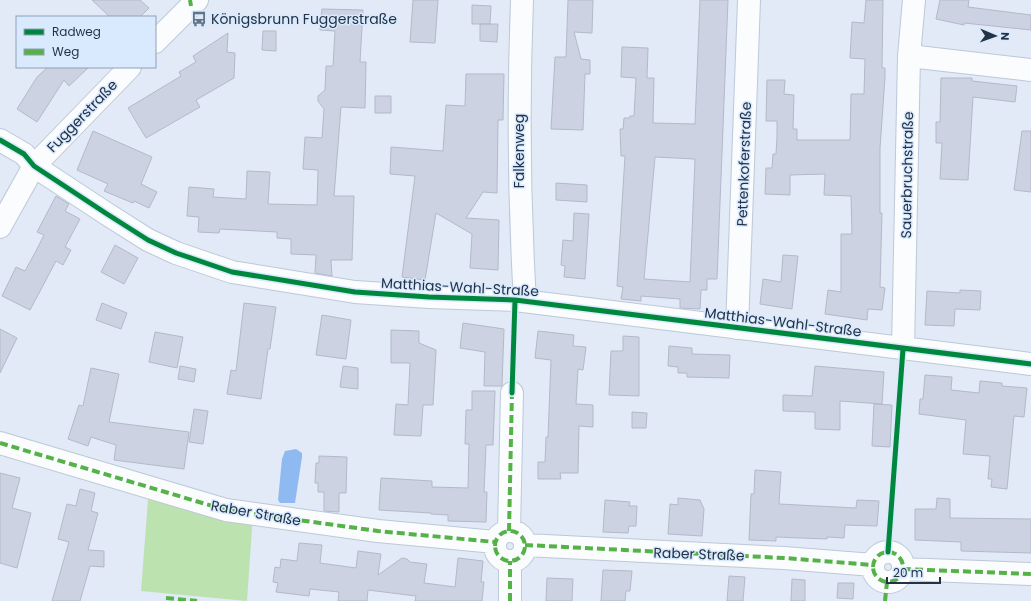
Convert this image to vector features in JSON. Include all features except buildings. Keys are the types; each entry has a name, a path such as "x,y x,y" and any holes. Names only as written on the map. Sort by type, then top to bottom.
{"street":[{"path":"156,41 197,0"},
{"name":"Falkenweg","path":"522,0 518,139 520,218 525,302"},
{"name":"Pettenkoferstraße","path":"737,328 749,0"},
{"name":"Sauerbruchstraße","path":"903,349 909,56 914,0"},
{"path":"909,56 1031,70"},
{"name":"Fuggerstraße","path":"0,227 34,166 129,68"},
{"name":"Matthias-Wahl-Straße","path":"0,140 24,154 34,166 148,240 176,254 232,272 369,294 525,302 1031,364"},
{"path":"512,392 502,537 496,552 499,557 510,561 518,559 522,555 525,545"},
{"name":"Raber Straße","path":"0,443 226,510 378,531 502,537 518,533 522,536 525,545 784,558 873,565 877,577 892,584 1031,574"},
{"path":"510,561 510,601"}],"green space":[{"path":"149,487 253,514 247,601 141,591"}],"water":[{"path":"296,449 302,453 302,457 295,503 280,503 278,500 282,459 285,451"}],"marked path":[{"path":"190,0 191,6"},
{"path":"509,531 512,391"},
{"path":"0,443 226,510 378,531 495,542"},
{"path":"510,531 521,535 525,546 521,557 510,561 499,557 495,546 499,535 510,531"},
{"path":"525,545 784,558 873,565"},
{"path":"888,552 899,556 903,567 899,578 888,582 877,578 873,567 877,556 888,552"},
{"path":"510,561 510,601"},
{"path":"903,569 1031,574"},
{"path":"885,601 887,582"},
{"path":"166,598 197,601"}],"cycle path":[{"path":"0,140 24,154 34,166 148,240 176,253 232,272 355,292 429,297 515,300 1031,364"},
{"path":"512,393 515,300"},
{"path":"888,552 903,349"}],"place":[{"name":"Königsbrunn Fuggerstraße","path":"199,19"}]}
